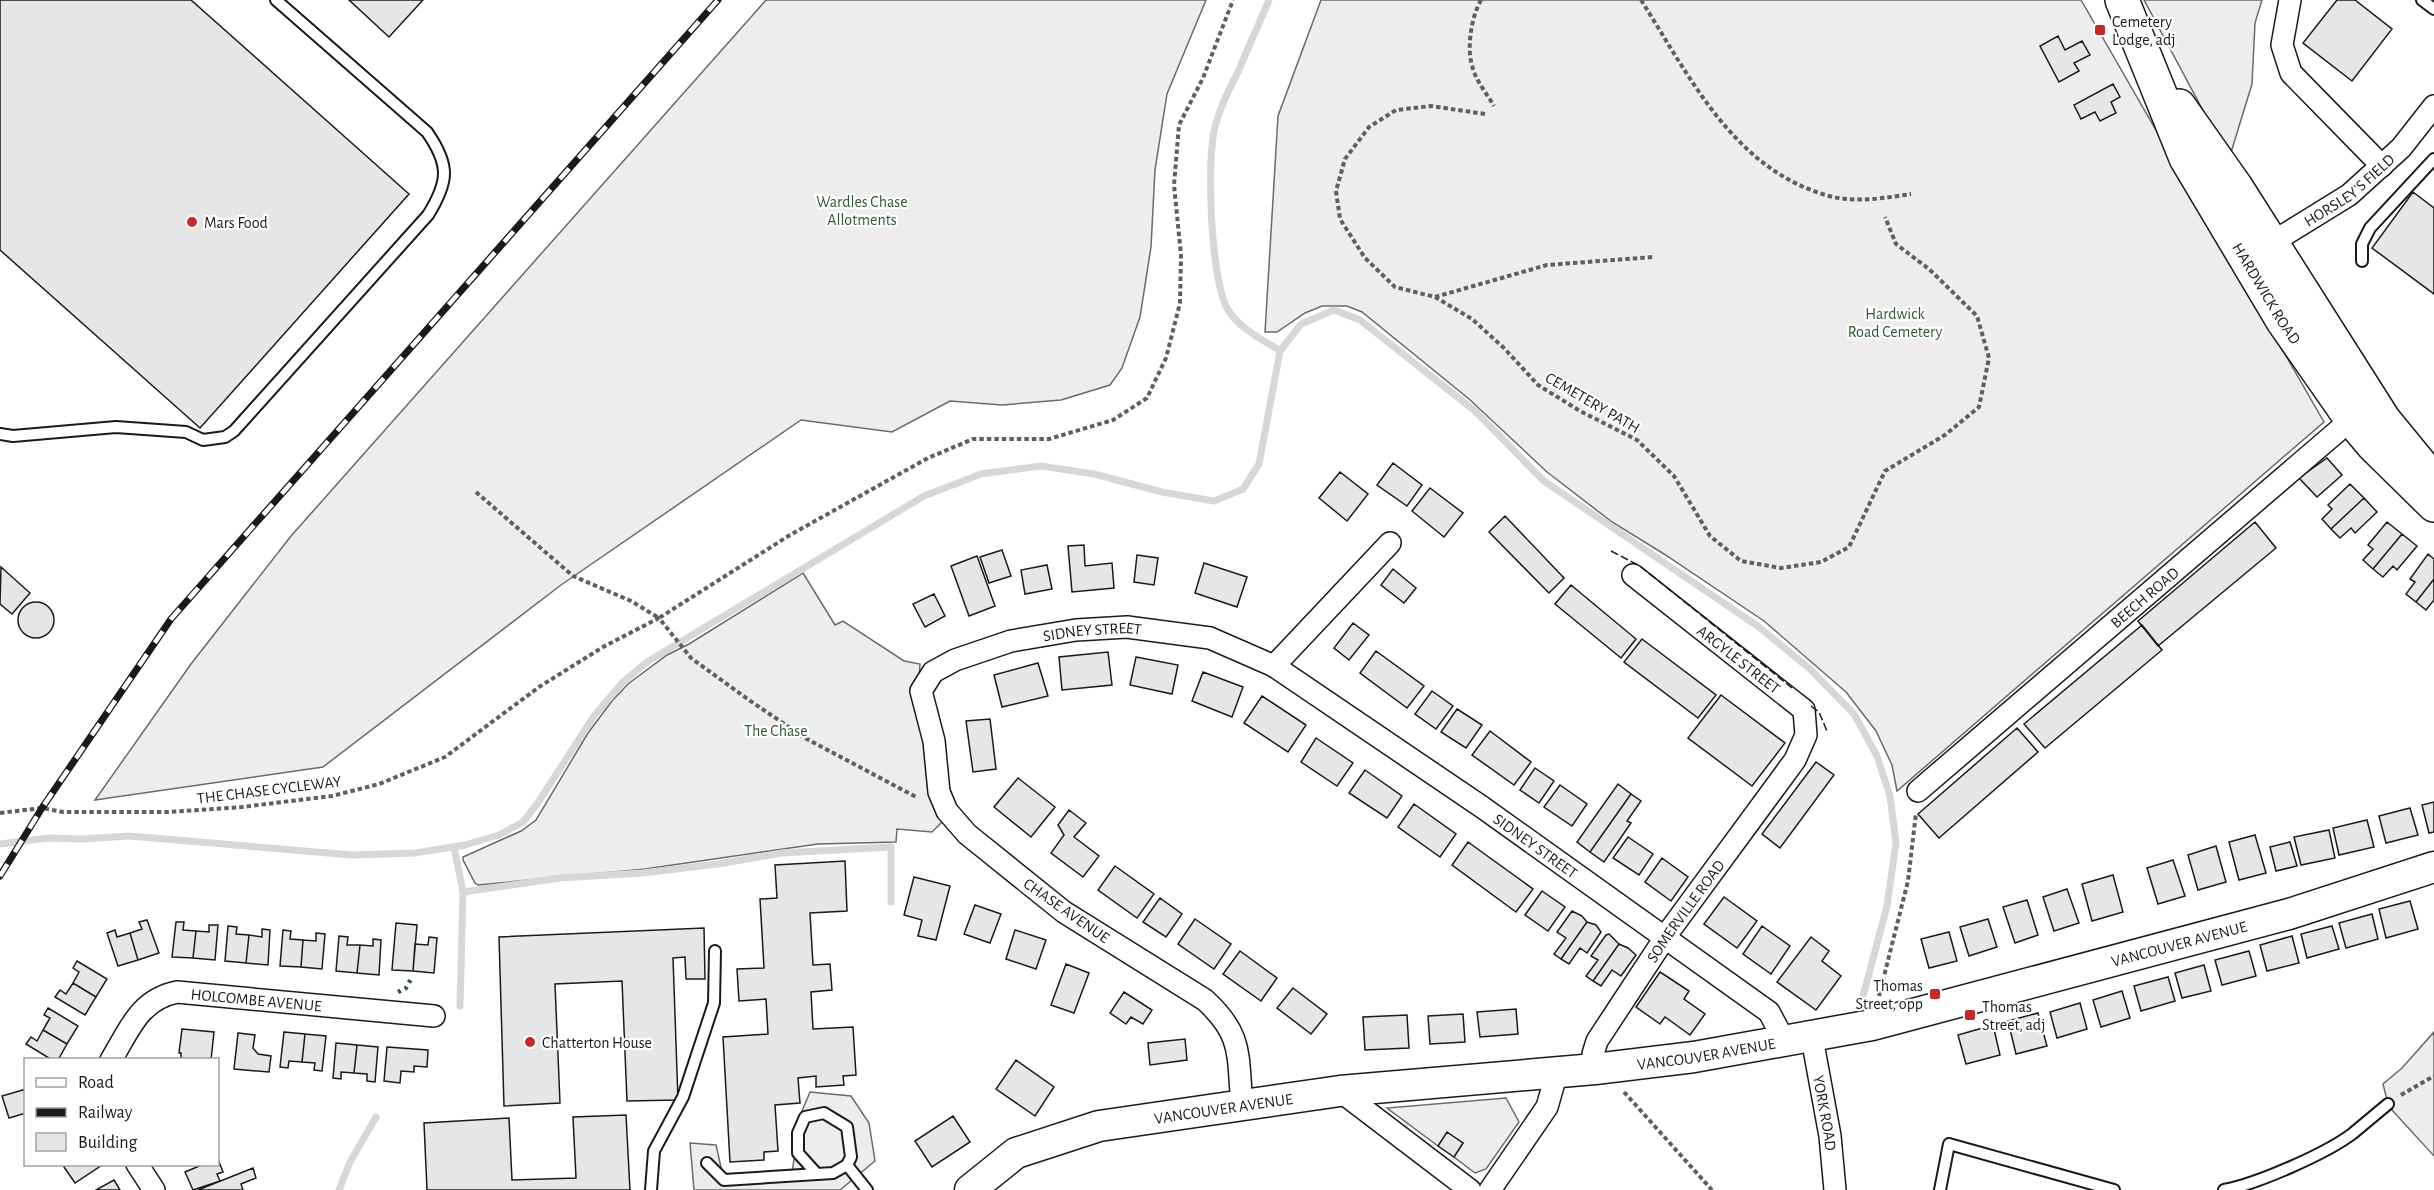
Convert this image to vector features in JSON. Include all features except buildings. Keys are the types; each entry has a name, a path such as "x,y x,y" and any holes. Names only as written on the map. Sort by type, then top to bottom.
{"main road":[{"name":"HARDWICK ROAD","path":"2122,0 2186,158 2259,251 2283,321 2362,411 2403,446 2434,480"},
{"name":"HARDWICK ROAD","path":"2362,411 2388,461 2434,505"},
{"name":"VANCOUVER AVENUE","path":"973,1189 1016,1153 1099,1126 1340,1091 1605,1067 1694,1057 1812,1038 1872,1025 2289,914 2434,867"}],"street":[{"path":"2290,0 2282,45 2291,73 2382,166"},
{"name":"HORSLEY'S FIELD","path":"2259,251 2349,195 2401,148 2432,112"},
{"name":"BEECH ROAD","path":"1918,791 2362,411"},
{"path":"1274,666 1390,543"},
{"name":"ARGYLE STREET","path":"1633,575 1804,710 1806,735 1795,760"},
{"name":"SIDNEY STREET","path":"921,692 933,672 955,660 1011,641 1076,630 1127,627 1210,638 1274,666 1482,807 1769,1012 1778,1029 1780,1042"},
{"name":"CHASE AVENUE","path":"921,692 934,741 939,792 947,812 967,834 1064,912 1205,1000 1223,1017 1236,1039 1242,1104"},
{"name":"SOMERVILLE ROAD","path":"1605,1067 1593,1054 1597,1041 1664,938 1795,760"},
{"name":"HOLCOMBE AVENUE","path":"112,1058 143,1007 160,995 177,992 434,1016"},
{"name":"YORK ROAD","path":"1812,1038 1830,1136 1835,1190"},
{"path":"1490,1190 1547,1107 1557,1072"},
{"path":"1340,1091 1470,1190"},
{"path":"138,1166 154,1190"}],"lane":[{"path":"2422,0 2434,9"},
{"path":"0,434 13,436 116,427 186,432 203,440 225,437 234,431 428,215 442,193 444,171 439,150 427,132 275,1"},
{"path":"2362,261 2362,244 2370,228 2434,159"},
{"path":"651,1190 654,1151 683,1097 714,1003 715,951"},
{"path":"2224,1190 2258,1180 2315,1155 2350,1135 2388,1104"},
{"path":"707,1163 724,1180 833,1173 847,1165 851,1157 851,1142 847,1127 824,1113 805,1117 798,1133 798,1153 816,1173"},
{"path":"1940,1190 1949,1144 2114,1190"},
{"path":"847,1165 867,1190"}],"path":[{"name":"THE CHASE CYCLEWAY","path":"0,813 42,808 63,812 168,812 242,807 332,796 379,784 446,757 538,687 603,646 659,618 790,535 928,458 973,439 1049,439 1113,420 1147,398 1166,358 1180,303 1181,255 1174,185 1179,125 1203,78 1233,0"},
{"path":"1481,0 1470,40 1473,68 1494,106"},
{"path":"1641,0 1715,117 1748,151 1781,176 1830,196 1873,200 1911,194"},
{"name":"CEMETERY PATH","path":"1485,114 1431,106 1396,110 1369,127 1345,159 1336,191 1340,219 1365,258 1395,287 1435,297 1472,319 1504,348 1538,385 1580,411 1637,440 1674,476 1710,536 1741,561 1781,568 1821,562 1849,547 1885,471 1945,435 1979,407 1989,358 1977,316 1929,269 1896,244 1885,217"},
{"path":"1435,297 1547,265 1653,257"},
{"path":"476,492 573,576 631,601 659,618 691,658 805,738 947,812"},
{"path":"1872,1025 1908,881 1918,791"},
{"path":"1605,1067 1712,1190"},
{"path":"2388,1104 2434,1076"}],"shaded area":[{"name":"Wardles Chase Allotments","path":"766,0 1206,0 1167,94 1155,170 1151,247 1140,317 1122,368 1110,385 1061,400 1002,405 950,401 892,432 801,420 561,585 323,767 95,800 191,664 291,536"},
{"name":"Hardwick Road Cemetery","path":"1321,0 2081,0 2324,422 1897,791 1892,765 1876,731 1846,692 1764,621 1612,522 1547,472 1469,399 1362,312 1347,306 1322,306 1305,313 1277,332 1265,332 1278,116"},
{"path":"2144,0 2262,0 2255,23 2252,84 2229,159"},
{"name":"The Chase","path":"803,573 835,625 843,621 904,661 920,664 919,677 944,820 932,832 897,829 896,842 818,844 645,869 478,885 475,883 463,857 521,831 536,820 588,733 628,684 667,655 689,644"},
{"path":"2434,1032 2434,1156 2392,1110 2388,1104 2383,1084 2402,1068"},
{"path":"810,1092 851,1096 869,1123 875,1161 840,1190 694,1190 690,1143 716,1145 723,1176 792,1172 802,1111"},
{"path":"1506,1098 1519,1122 1486,1169 1475,1173 1454,1157 1463,1143 1447,1133 1438,1146 1387,1108"}],"waterway":[{"path":"0,844 48,838 81,839 129,836 352,855 415,853 465,845 499,835 523,822 594,716 622,683 647,662 924,496 981,474 1041,466 1094,474 1162,492 1214,501 1243,489 1259,464 1280,351 1237,321 1227,308 1222,293 1217,272 1212,219 1212,143 1219,112 1269,0"},
{"path":"1280,351 1301,324 1334,310 1360,320 1475,411 1544,481 1759,627 1810,669 1854,714 1877,756 1890,796 1896,843 1887,906 1862,1000"},
{"path":"454,847 463,892 460,1006"},
{"path":"463,892 560,878 642,873 718,864 782,853 891,847 891,902"},
{"path":"339,1190 350,1162 376,1117"}],"railway":[{"path":"0,876 42,808 171,619 718,0"}],"hedge":[{"path":"398,992 406,988 411,979"}],"fence":[{"path":"1611,551 1640,566 1792,688"},
{"path":"1811,706 1819,712 1827,731"}],"place":[{"name":"Cemetery Lodge, adj","path":"2100,30"},
{"name":"Mars Food","path":"192,222"},
{"name":"Thomas Street, opp","path":"1935,994"},
{"name":"Thomas Street, adj","path":"1970,1015"},
{"name":"Chatterton House","path":"530,1042"}]}
